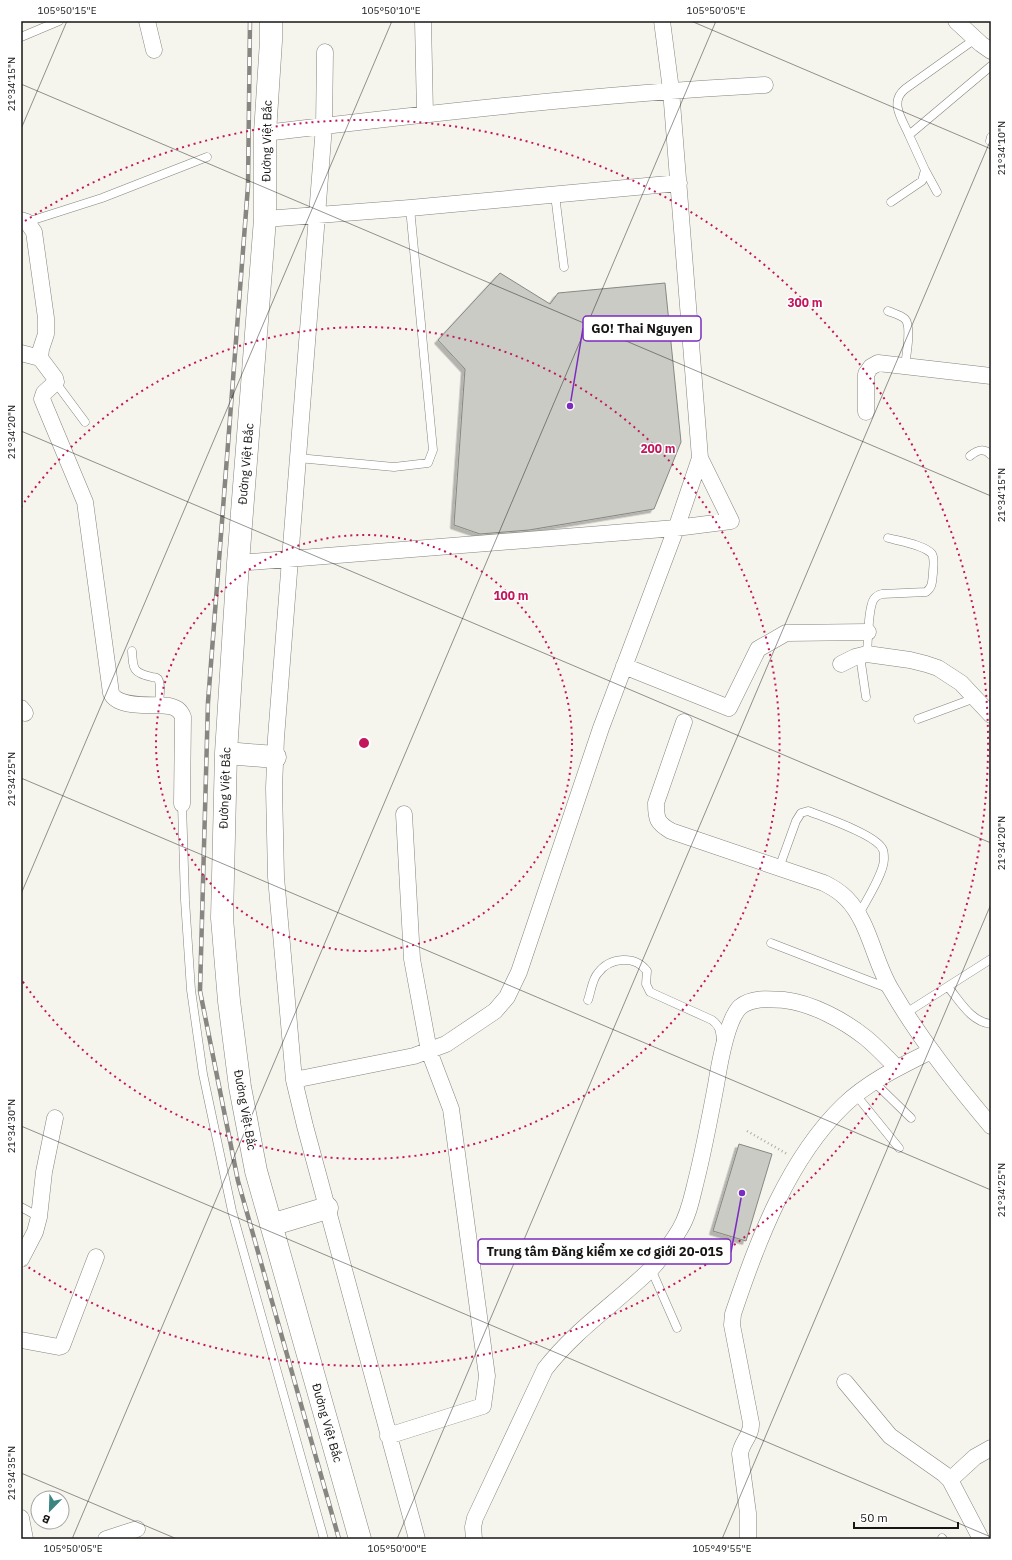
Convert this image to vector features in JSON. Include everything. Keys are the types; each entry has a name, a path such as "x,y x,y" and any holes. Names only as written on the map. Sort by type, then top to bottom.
{"main road":[{"name":"Đường Việt Bắc","path":"270,21 271,40 265,133 265,219 238,563 226,753 222,918 229,1000 240,1087 256,1171 360,1539"},
{"path":"226,753 275,757"},
{"path":"271,1225 326,1208"}],"street":[{"path":"147,21 154,50"},
{"path":"423,21 425,114"},
{"path":"238,563 676,528 731,521 700,458 671,90 662,21"},
{"path":"956,21 975,39 991,51"},
{"path":"325,52 324,126 289,559 275,757 274,788 276,877 294,1080 326,1208 417,1539"},
{"path":"265,133 425,114 671,90 765,85"},
{"path":"265,219 410,208 679,183"},
{"path":"24,221 34,232 46,318 46,334 41,349 40,358"},
{"path":"21,352 40,358 55,378 56,383 44,394 42,399 85,502 111,693 113,698 120,703 159,705 176,708 181,712 183,717 182,804"},
{"path":"866,412 866,374 871,367 878,364 991,376"},
{"path":"294,1080 414,1056 429,1051 446,1044 495,1011 507,997 519,972 601,728 676,528 700,458"},
{"path":"624,666 729,708 758,649 775,639 786,633 868,632"},
{"path":"841,664 863,655 910,660 938,668 961,683 991,715"},
{"path":"684,722 656,803 656,816 661,825 671,831 824,883 847,899 859,914 891,990 931,1050 991,1126"},
{"path":"388,1436 483,1406 487,1376 451,1109 429,1051 412,959 404,814"},
{"path":"474,1539 473,1527 475,1518 545,1369 557,1353 572,1338 651,1269 679,1230 688,1214 705,1148 721,1055 734,1019 740,1008 752,1000 770,999 793,1001 835,1018 854,1028 868,1039 897,1068"},
{"path":"748,1539 748,1513 740,1454 752,1428 736,1353 732,1325 733,1314 757,1247 776,1203 819,1133 844,1105 856,1095 897,1068 931,1050"},
{"path":"21,1259 35,1232 39,1217 44,1172 55,1118"},
{"path":"21,1340 59,1347 62,1346 96,1257"},
{"path":"845,1382 890,1436 944,1474 950,1480 981,1539"},
{"path":"950,1480 975,1457 991,1448"},
{"path":"21,1518 25,1539"},
{"path":"106,1539 137,1529"}],"lane":[{"path":"21,37 59,21"},
{"path":"937,192 900,115 897,106 898,97 905,89 975,39"},
{"path":"909,135 991,66"},
{"path":"24,221 102,198 207,157"},
{"path":"891,202 922,181 926,170"},
{"path":"555,195 564,267"},
{"path":"298,458 394,467 428,463 433,450 410,208"},
{"path":"888,311 905,318 907,323 908,330 905,366"},
{"path":"56,383 85,422"},
{"path":"970,456 976,451 982,449 988,451 991,455"},
{"path":"866,697 863,655 872,603 877,595 926,592 930,590 932,584 933,559 931,554 921,547 888,538"},
{"path":"132,651 133,666 135,670 138,673 156,678 158,680 160,686 159,705"},
{"path":"918,719 975,698"},
{"path":"182,804 185,900 191,990 203,1074 216,1142 232,1211 324,1539"},
{"path":"779,868 796,821 801,813 808,811 863,833 877,842 883,849 884,859 882,870 859,914"},
{"path":"771,943 891,990"},
{"path":"906,1013 991,959"},
{"path":"588,1000 596,974 613,960 630,961 642,965 647,971 646,984 650,992 703,1015 718,1024 720,1030 721,1055"},
{"path":"948,987 972,1016 982,1023 991,1024"},
{"path":"874,1082 911,1118"},
{"path":"856,1095 899,1148"},
{"path":"21,1207 39,1217"},
{"path":"651,1269 677,1328"}],"path":[{"path":"746,1131 800,1162"}],"building":[{"path":"500,273 550,304 558,293 665,283 681,442 654,509 529,530 480,534 454,525 465,369 438,340"},
{"path":"739,1144 772,1154 746,1241 713,1231"}],"railway":[{"path":"250,21 248,186 208,702 200,991 238,1181 339,1539"}],"place":[{"name":"GO! Thai Nguyen","path":"570,406"},
{"name":"Trung tâm Đăng kiểm xe cơ giới 20-01S","path":"742,1193"}]}
